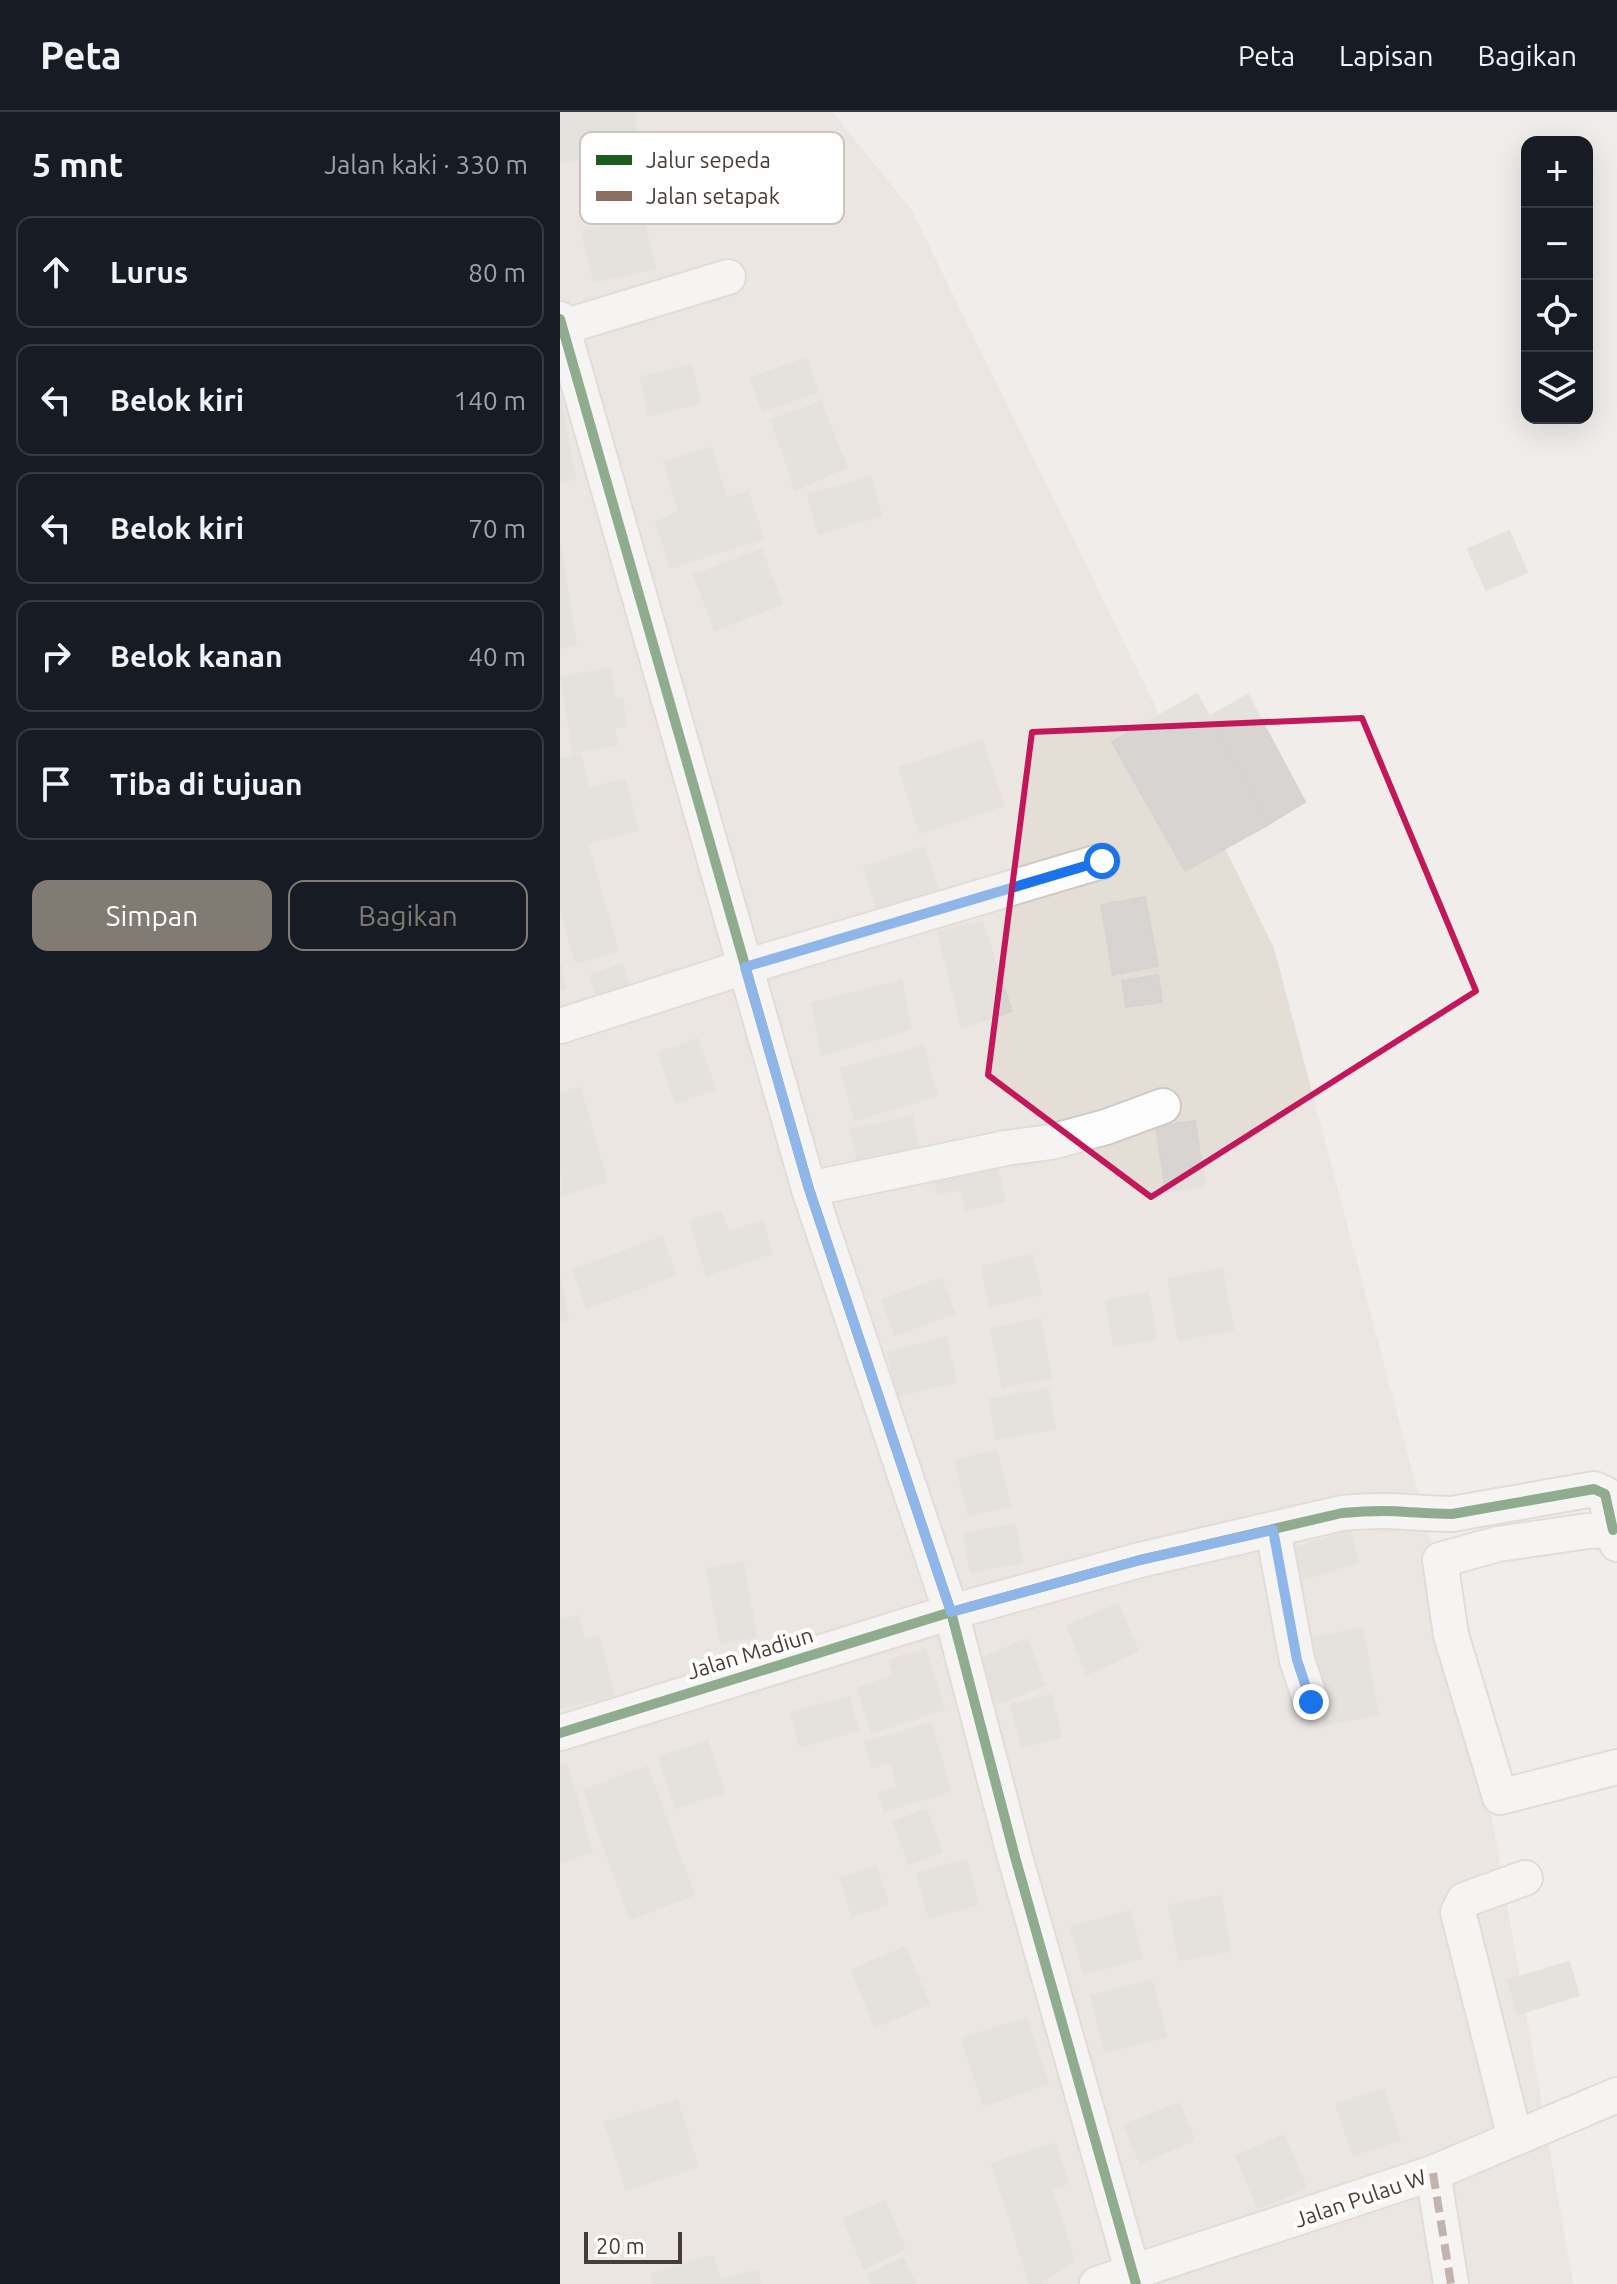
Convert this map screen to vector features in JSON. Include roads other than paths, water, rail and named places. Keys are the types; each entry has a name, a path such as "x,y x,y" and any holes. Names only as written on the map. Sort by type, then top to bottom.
{"street":[{"path":"728,277 561,325 809,1189 951,1612 1015,1857 1134,2278"},
{"path":"560,1026 745,967 1102,861"},
{"path":"809,1189 1006,1148 1051,1142 1106,1127 1163,1106"},
{"name":"Jalan Madiun","path":"560,1733 951,1612 1140,1560 1342,1513 1452,1514 1594,1489 1605,1494 1615,1537"},
{"path":"1273,1530 1297,1660 1311,1702"},
{"path":"1615,1537 1588,1531 1498,1544 1440,1560 1451,1635 1500,1797 1617,1767"},
{"path":"1515,2138 1458,1912 1464,1900 1525,1878"},
{"name":"Jalan Pulau W","path":"1097,2284 1134,2278 1433,2173 1617,2095"},
{"path":"1433,2173 1451,2284"}]}
